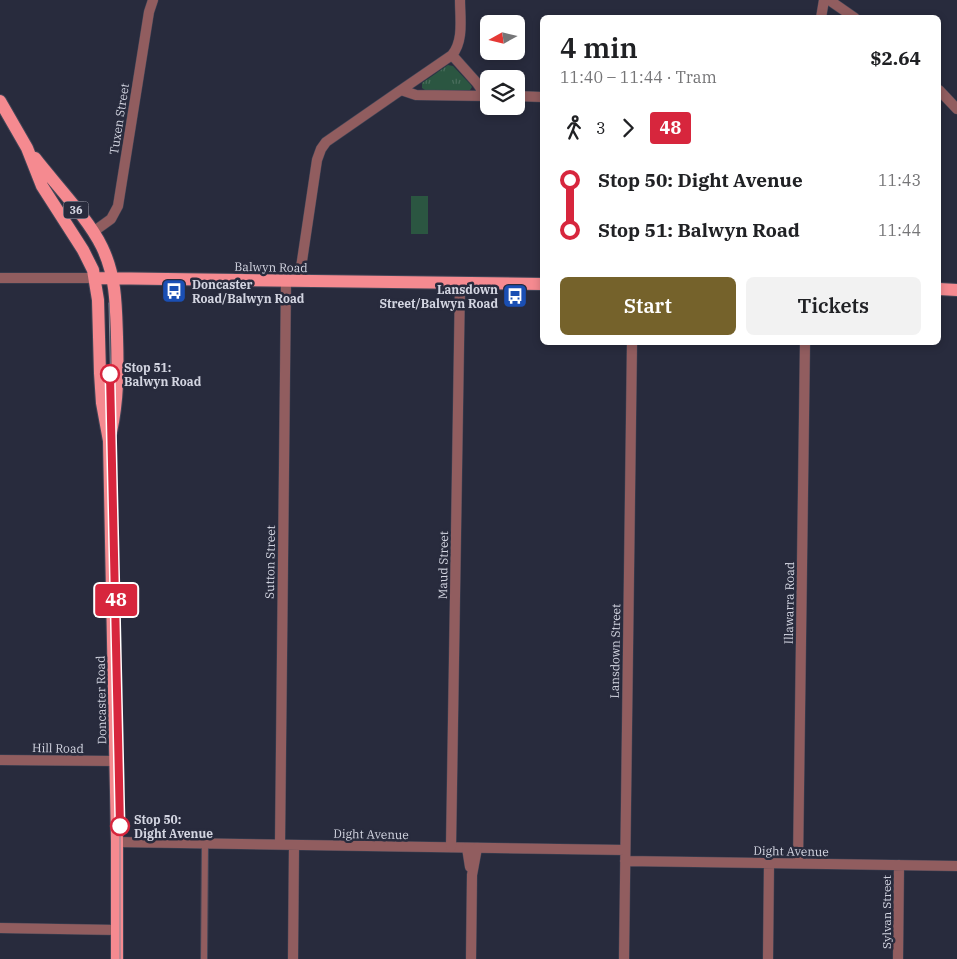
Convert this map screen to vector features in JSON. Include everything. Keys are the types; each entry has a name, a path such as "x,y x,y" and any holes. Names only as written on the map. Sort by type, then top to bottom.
{"main road":[{"name":"Doncaster Road","path":"1,107 27,148 93,232 104,251 113,278 116,299 118,375 116,401 109,441"},
{"name":"Doncaster Road","path":"27,148 42,186 83,250 95,278 98,300 101,388 109,441 116,762 117,959"},
{"name":"Balwyn Road","path":"95,278 540,284"},
{"path":"941,290 957,290"}],"street":[{"name":"Tuxen Street","path":"93,232 112,219 118,206 149,12 153,0"},
{"path":"460,0 460,39 456,51 452,55 480,87"},
{"path":"822,15 824,0"},
{"path":"829,0 851,15"},
{"name":"Sutton Street","path":"280,844 292,281 317,160 326,142 452,55"},
{"path":"401,90 416,94 480,96"},
{"path":"941,92 957,109"},
{"path":"525,96 540,97"},
{"name":"Balwyn Road","path":"0,278 95,278"},
{"name":"Maud Street","path":"451,848 460,283"},
{"name":"Lansdown Street","path":"624,959 632,345"},
{"name":"Illawarra Road","path":"798,863 805,345"},
{"name":"Hill Road","path":"0,760 116,762"},
{"name":"Dight Avenue","path":"117,842 472,848 769,863 957,866"},
{"path":"293,959 294,845"},
{"path":"471,959 472,848"},
{"path":"768,959 769,863"},
{"name":"Sylvan Street","path":"898,959 899,865"},
{"path":"0,928 118,930"}],"lane":[{"path":"204,959 205,844"}],"green space":[{"path":"448,65 453,66 470,84 472,87 470,90 425,90 422,88 422,83"},
{"path":"411,196 428,196 428,234 411,234"}],"tram line":[{"path":"109,303 120,827 120,959"},
{"name":"48","path":"110,374 113,437 120,826"}],"place":[{"name":"Doncaster Road/Balwyn Road","path":"174,291"},
{"name":"Lansdown Street/Balwyn Road","path":"515,296"},
{"name":"Stop 51: Balwyn Road","path":"110,374"},
{"name":"Stop 50: Dight Avenue","path":"120,826"}]}
